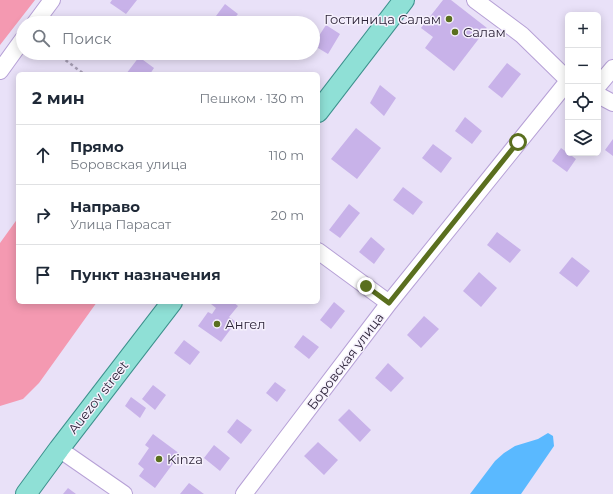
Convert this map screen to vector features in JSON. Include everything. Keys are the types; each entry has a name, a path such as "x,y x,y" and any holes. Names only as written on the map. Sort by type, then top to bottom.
{"main road":[{"path":"320,109 404,0"},
{"name":"Auezov street","path":"26,494 170,304"}],"street":[{"path":"40,16 52,0"},
{"path":"475,0 522,36 565,77"},
{"path":"0,71 16,49"},
{"path":"600,84 613,68"},
{"name":"Боровская улица","path":"244,494 389,303 565,84"},
{"path":"601,97 613,103"},
{"path":"320,252 389,303"},
{"path":"59,449 124,494"}],"path":[{"path":"65,60 81,72"}],"shaded area":[{"path":"0,0 35,0 23,16 16,16 16,24 0,45"},
{"path":"16,221 16,304 96,304 39,383 23,399 0,406 0,243"}],"water":[{"path":"548,433 553,436 554,446 521,494 470,494 495,461 504,453 515,446 538,439"}],"building":[{"path":"112,0 137,0 126,14 110,3"},
{"name":"Салам","path":"443,0 451,0 487,28 454,71 425,48 433,37 421,28"},
{"path":"225,4 238,14 236,16 216,16"},
{"path":"326,25 340,34 328,54 320,49 320,34"},
{"path":"137,60 143,60 154,68 151,72 128,72"},
{"path":"507,63 521,74 502,98 488,87"},
{"path":"380,85 396,98 384,116 370,103"},
{"path":"465,117 482,131 472,144 455,131"},
{"path":"356,128 381,148 357,179 331,159"},
{"path":"613,139 613,156 605,150"},
{"path":"433,144 452,158 441,173 422,158"},
{"path":"561,148 565,151 565,156 572,156 576,159 567,172 552,161"},
{"path":"403,187 423,202 413,215 393,200"},
{"path":"349,204 360,213 340,238 329,230"},
{"path":"497,232 521,250 510,263 487,245"},
{"path":"371,237 385,249 374,264 359,252"},
{"path":"572,257 590,271 577,287 559,273"},
{"path":"479,272 497,288 481,307 463,291"},
{"path":"334,302 345,311 331,329 320,320"},
{"name":"Ангел","path":"211,304 236,304 238,306 229,317 236,322 221,342 198,326 208,312 212,314 216,308"},
{"path":"424,316 439,329 421,348 407,335"},
{"path":"303,335 319,347 309,359 294,347"},
{"path":"184,340 200,352 190,365 174,353"},
{"path":"388,363 404,378 391,392 375,378"},
{"path":"275,382 286,390 277,402 266,393"},
{"path":"153,385 166,395 155,410 142,399"},
{"path":"131,397 146,408 140,418 125,406"},
{"path":"349,409 371,430 360,442 338,420"},
{"path":"237,419 252,430 241,444 227,432"},
{"name":"Kinza","path":"153,434 180,454 155,488 139,476 144,469 138,464 149,448 145,445"},
{"path":"318,442 338,460 324,475 304,456"},
{"path":"214,445 230,458 220,471 204,458"},
{"path":"189,483 204,494 180,494"},
{"path":"68,488 76,494 63,494"}],"place":[{"name":"Гостиница Салам","path":"449,19"},
{"name":"Салам","path":"455,32"},
{"name":"Ангел","path":"217,324"},
{"name":"Kinza","path":"159,459"}],"route":[{"path":"366,286 389,303 518,142"}]}
